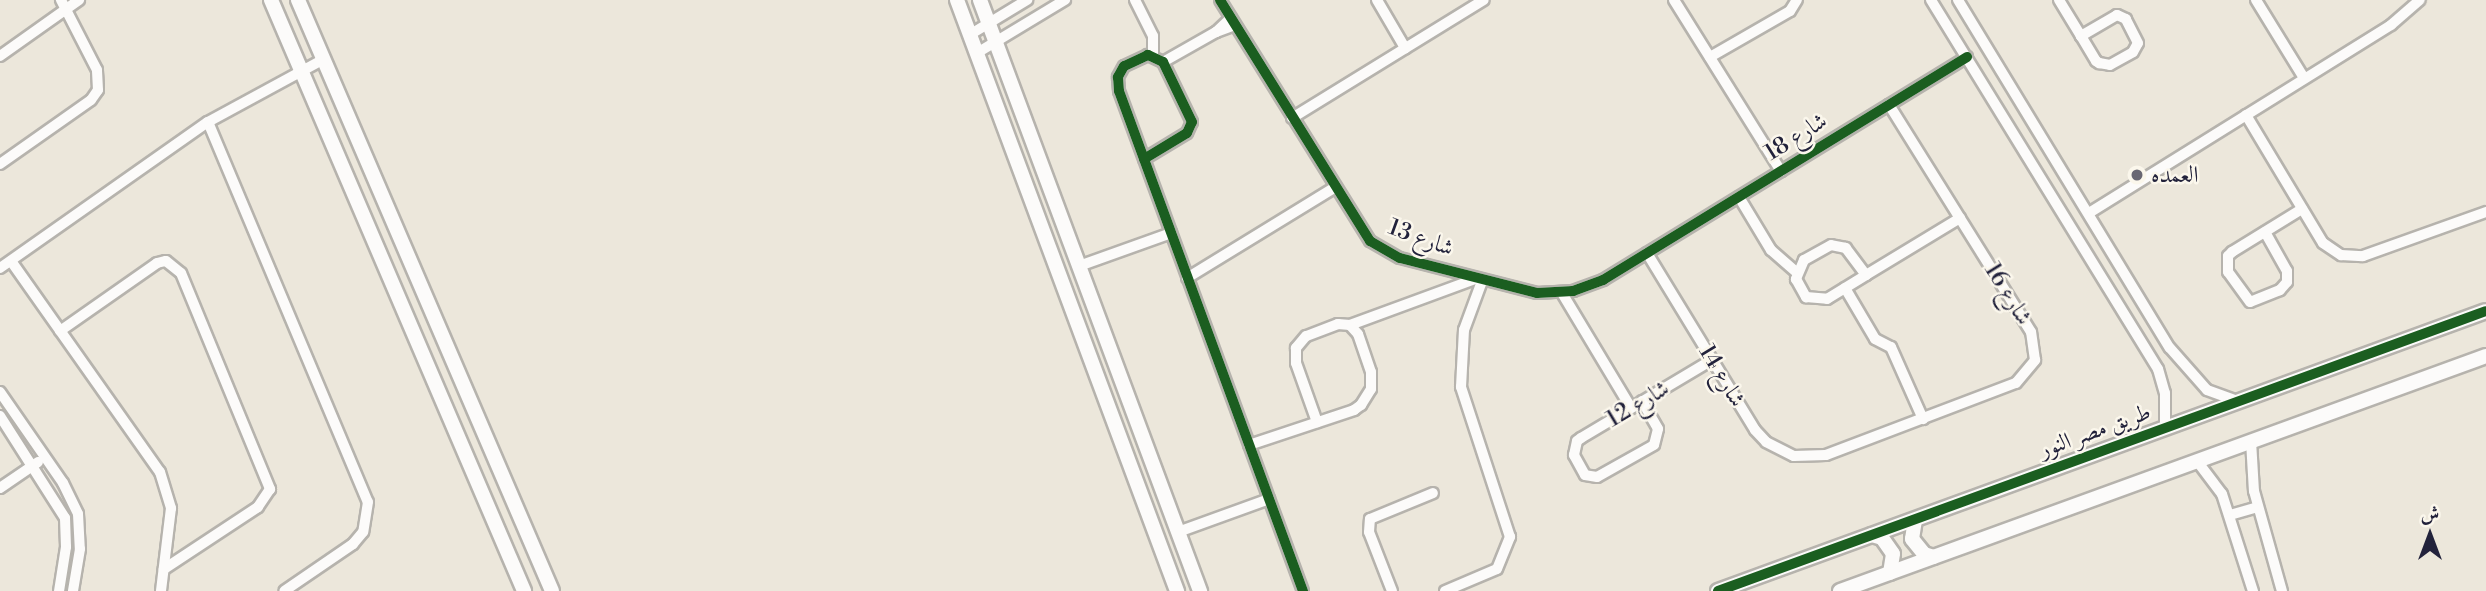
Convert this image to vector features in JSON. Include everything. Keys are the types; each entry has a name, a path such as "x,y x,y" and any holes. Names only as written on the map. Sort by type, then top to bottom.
{"street":[{"path":"0,56 63,5 79,0"},
{"path":"271,0 524,591"},
{"path":"298,0 552,591"},
{"path":"957,0 1177,591"},
{"path":"979,0 1200,591"},
{"path":"971,34 1027,0"},
{"path":"977,53 1065,0"},
{"path":"1135,0 1153,36 1153,55"},
{"name":"شارع 13","path":"1220,0 1363,233 1380,248 1478,280 1537,293 1562,293 1594,285 1647,253"},
{"path":"1377,0 1405,48"},
{"path":"1292,118 1483,0"},
{"path":"1674,0 1782,171"},
{"path":"1710,58 1790,10 1797,0"},
{"path":"1931,0 2158,369 2165,393 2165,428"},
{"path":"1958,0 2184,366 2207,390 2238,401"},
{"path":"2059,0 2096,61 2106,66 2133,52 2138,43 2126,19 2117,15 2081,36"},
{"path":"2256,0 2304,78"},
{"path":"2089,213 2391,25 2420,0"},
{"path":"0,164 91,100 98,90 97,70 63,5"},
{"path":"1163,62 1233,21"},
{"path":"1144,159 1186,133 1192,122 1163,62 1153,55"},
{"path":"1153,55 1124,66 1118,77 1119,91 1303,591"},
{"name":"شارع 18","path":"1647,253 1967,57"},
{"path":"0,268 208,122 324,59"},
{"path":"317,107 339,97"},
{"name":"شارع 16","path":"1826,455 2016,383 2035,360 2031,331 1889,105"},
{"path":"2246,115 2328,248 2356,257 2486,212"},
{"path":"208,122 368,502 366,525 353,544 284,591"},
{"path":"2014,134 2034,122"},
{"path":"1187,278 1334,188"},
{"path":"1739,197 1771,250 1796,272 1801,292 1813,300 1826,299 1960,218"},
{"path":"2265,232 2287,271 2287,282 2280,290 2250,302 2228,272 2227,260 2265,232 2302,209"},
{"path":"1079,265 1171,233"},
{"path":"1796,272 1804,260 1836,244 1850,251 1866,275"},
{"name":"شارع 14","path":"1647,253 1766,442 1794,456 1826,455"},
{"path":"11,261 163,481 171,517 161,591"},
{"path":"60,331 157,263 166,261 181,273 270,489 258,507 164,569"},
{"path":"1317,422 1297,363 1297,348 1306,336 1338,324 1350,325 1478,280"},
{"path":"1445,591 1497,569 1510,537 1461,387 1464,330 1478,280"},
{"path":"1845,288 1875,339 1891,347 1923,419"},
{"path":"1562,293 1631,408"},
{"name":"طريق مصر النور","path":"1718,591 2486,310"},
{"path":"1249,445 1354,410 1371,389 1371,372 1359,334 1350,325"},
{"path":"1840,591 2486,356"},
{"name":"شارع 12","path":"1642,401 1658,429 1654,445 1592,477 1582,472 1574,455 1581,438 1642,401 1712,360"},
{"path":"0,392 46,457 78,514 80,549 73,591"},
{"path":"0,416 34,465 65,518 66,547 59,591"},
{"path":"2250,441 2258,507 2281,591"},
{"path":"0,488 46,457"},
{"path":"2197,461 2214,480 2230,515 2253,591"},
{"path":"1392,591 1368,532 1370,519 1433,493"},
{"path":"1178,532 1269,499"},
{"path":"2230,515 2258,507"},
{"path":"1915,520 1912,539 1924,554 1934,557"},
{"path":"1872,535 1882,538 1893,554 1890,573"}],"cycle path":[{"path":"1220,0 1370,241 1400,258 1537,293 1573,291 1603,280 1967,57"},
{"path":"1144,159 1187,133 1192,122 1163,62 1148,55 1124,66 1118,77 1119,91 1303,591"},
{"path":"1718,591 2486,311"}],"place":[{"name":"العمده","path":"2137,175"}]}
